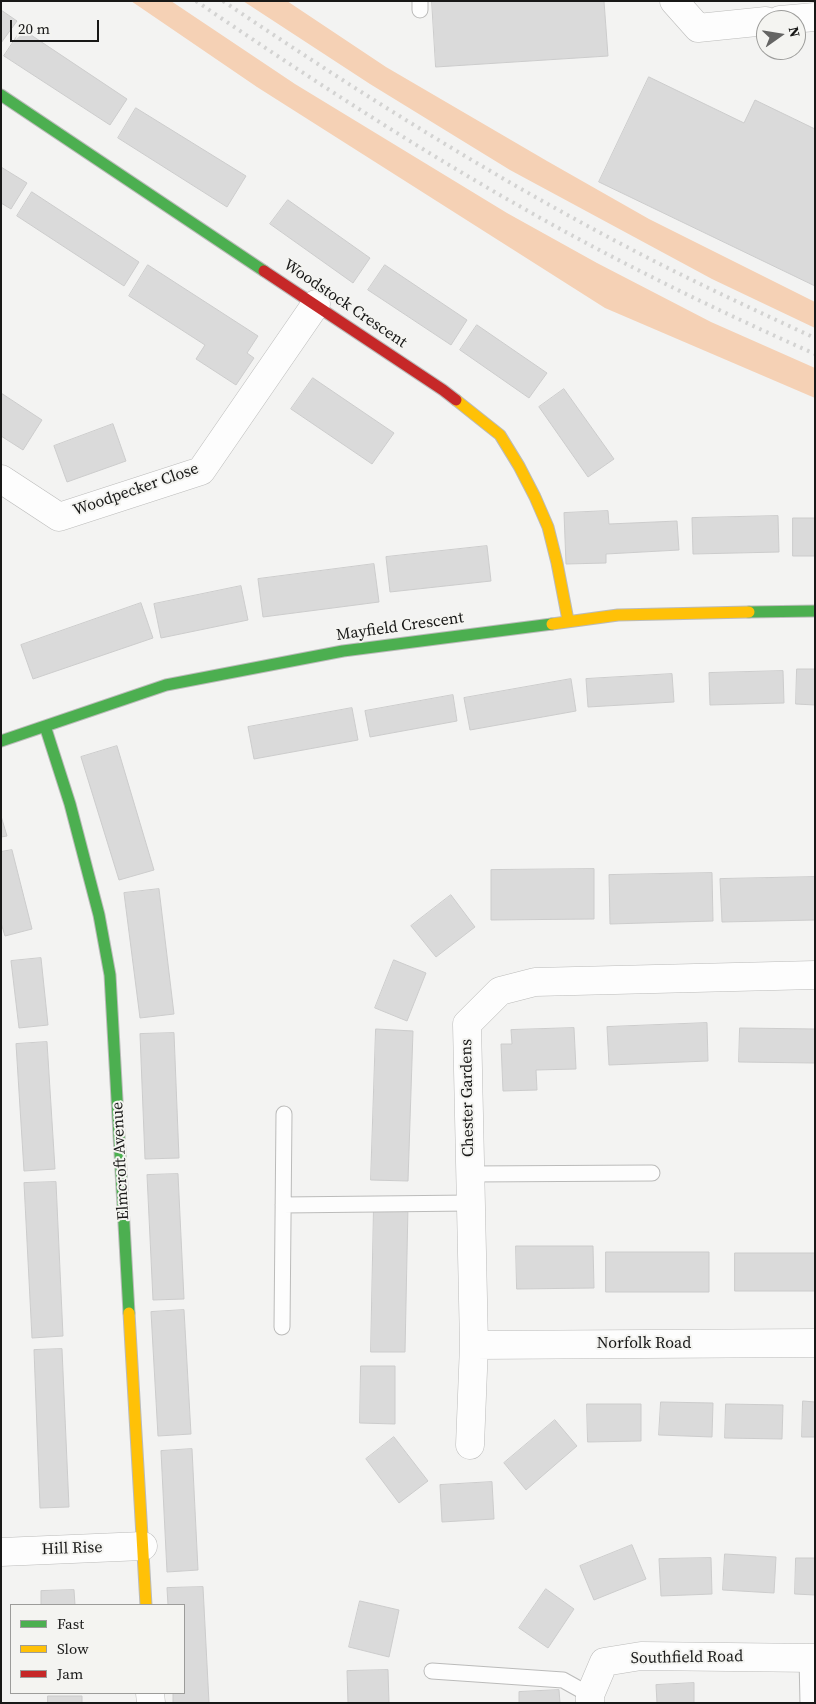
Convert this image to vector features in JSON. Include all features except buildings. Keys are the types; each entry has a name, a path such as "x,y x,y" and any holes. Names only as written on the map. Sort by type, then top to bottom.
{"street":[{"path":"674,1 698,28 756,22"},
{"name":"Woodstock Crescent","path":"1,95 443,390 500,435 519,466 548,527 568,620"},
{"name":"Woodpecker Close","path":"1,479 59,517 202,471 316,304"},
{"name":"Mayfield Crescent","path":"1,741 166,685 342,651 568,620 618,615 815,611"},
{"name":"Elmcroft Avenue","path":"45,726 70,804 99,915 110,975 146,1604"},
{"name":"Chester Gardens","path":"470,1445 474,1344 467,1024 500,991 535,982 815,975"},
{"name":"Norfolk Road","path":"474,1344 815,1343"},
{"name":"Hill Rise","path":"1,1552 143,1546"},
{"name":"Southfield Road","path":"590,1699 604,1662 640,1656 811,1658"}],"lane":[{"path":"282,1327 284,1114"},
{"path":"470,1174 652,1174"},
{"path":"283,1205 471,1203"},
{"path":"808,1703 811,1658"},
{"path":"432,1671 563,1680 590,1699"}],"shaded area":[{"path":"131,1 171,1 295,84 507,213 597,263 711,322 815,368 815,398 605,308 257,87"},
{"path":"243,1 287,1 386,67 547,161 649,219 815,302 815,328 712,279 510,170 370,84"}],"railway":[{"path":"196,1 417,146 531,213 589,245 731,316 815,354"},
{"path":"223,1 381,105 543,202 674,271 815,338"}],"traffic: fast":[{"path":"1,95 264,271"},
{"path":"749,612 815,611"},
{"path":"1,741 166,685 343,651 552,624"},
{"path":"45,726 70,804 99,915 110,975 129,1313"}],"traffic: slow":[{"path":"456,400 500,435 535,497 548,527 568,620"},
{"path":"552,624 618,615 749,612"},
{"path":"129,1313 146,1604"}],"traffic: jam":[{"path":"264,271 456,400"}]}
